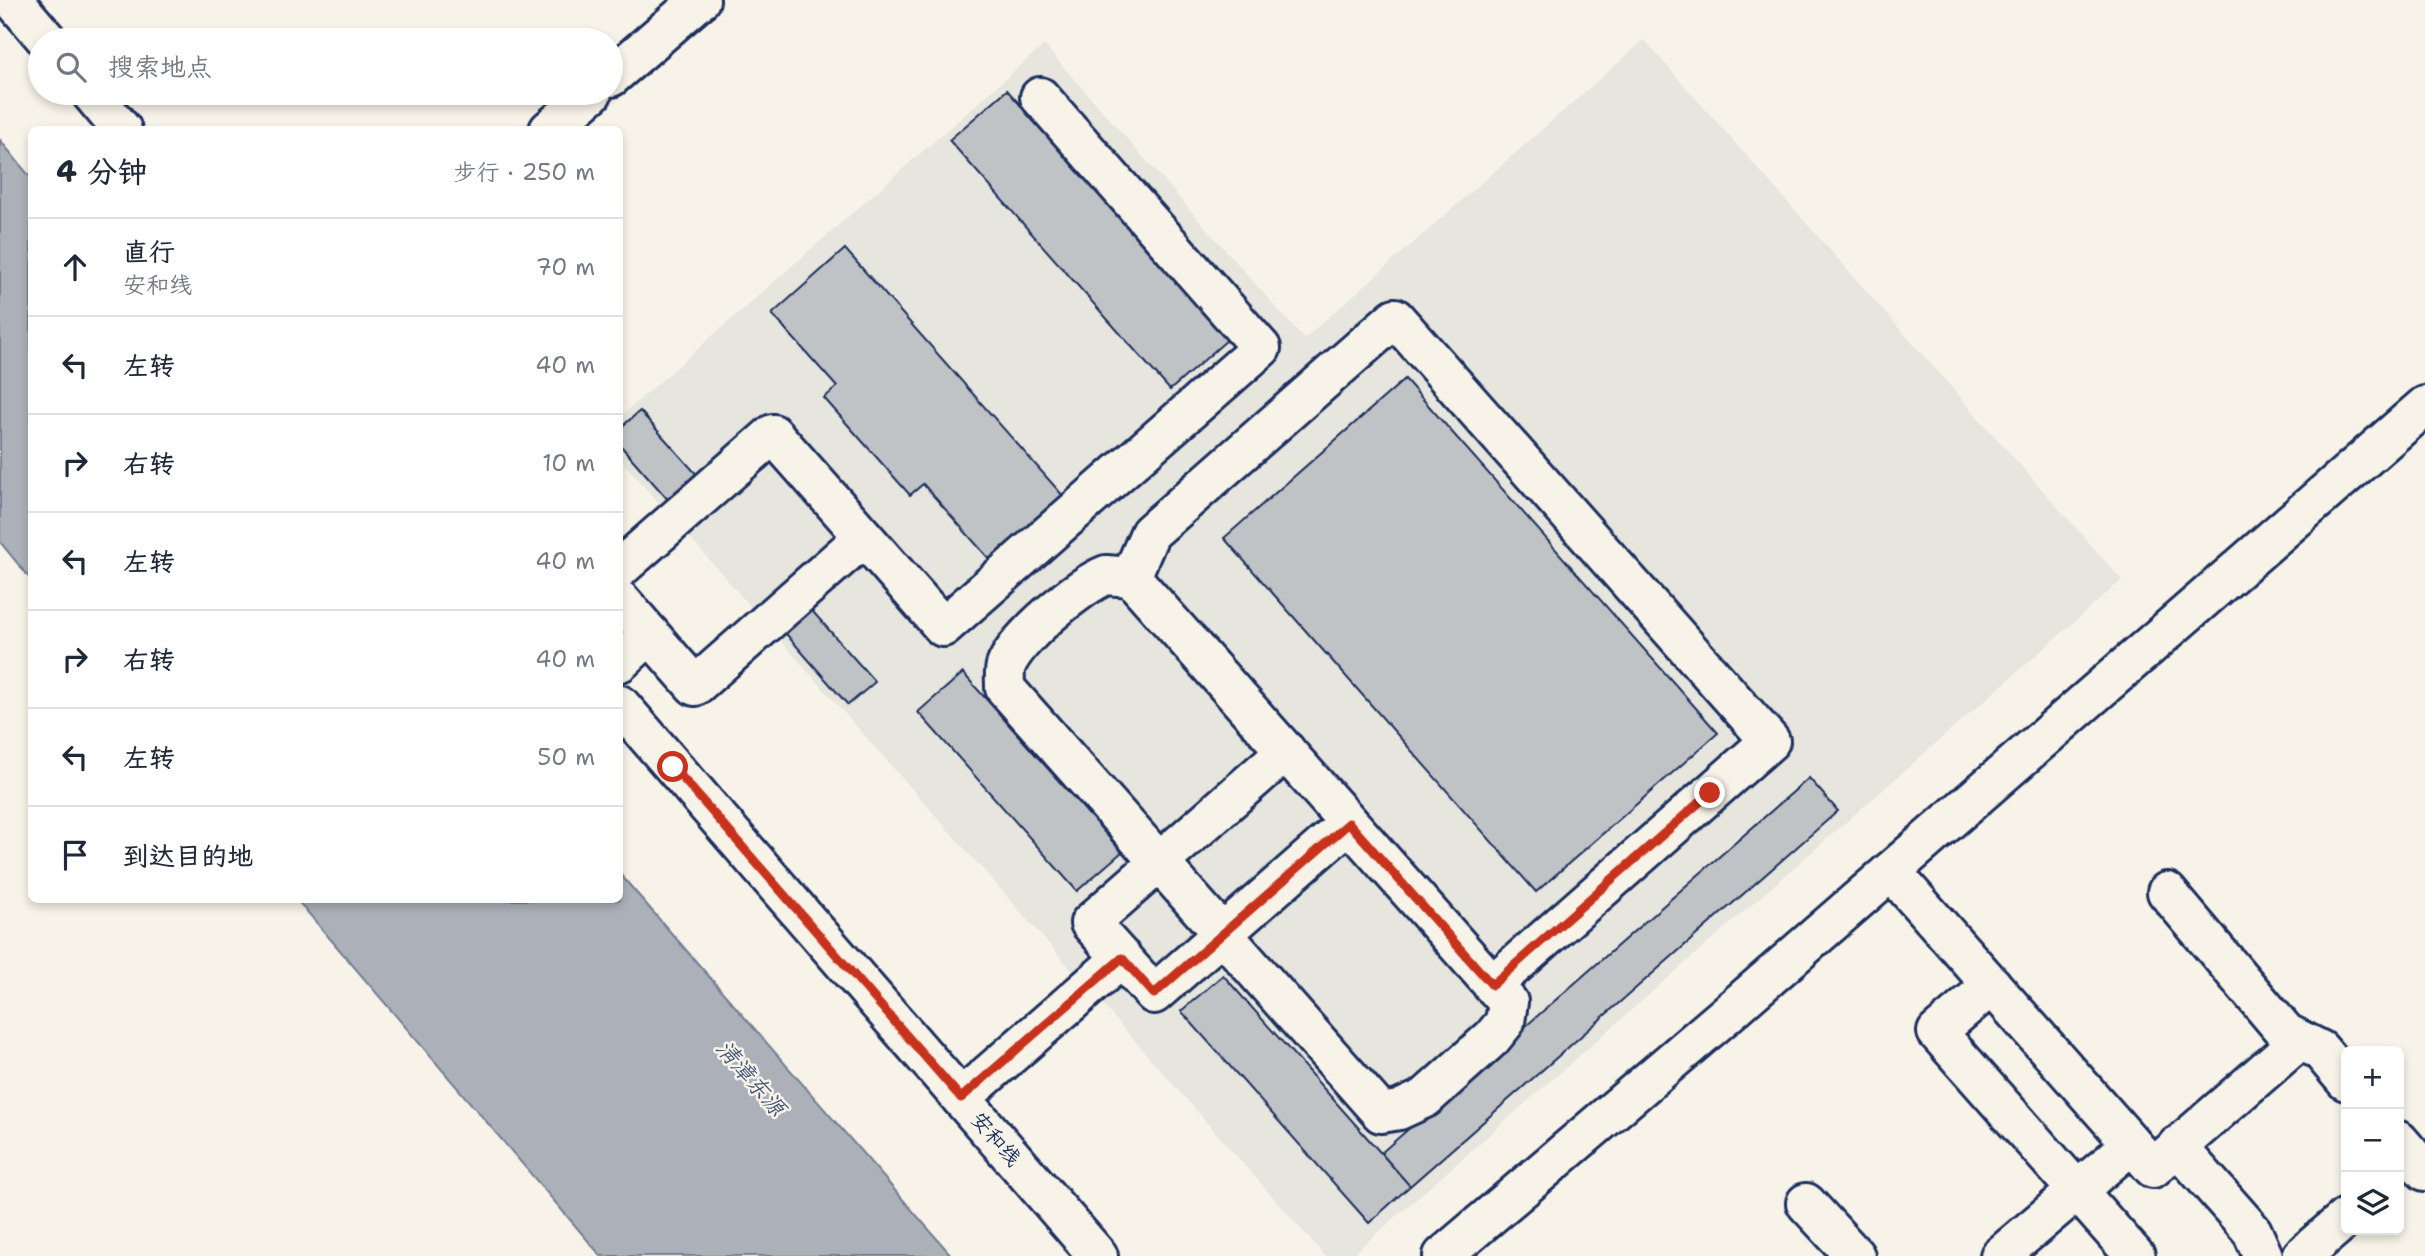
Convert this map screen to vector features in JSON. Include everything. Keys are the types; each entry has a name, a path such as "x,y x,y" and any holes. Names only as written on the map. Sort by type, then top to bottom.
{"main road":[{"path":"13,0 37,28"},
{"path":"623,67 700,0"},
{"path":"623,565 773,434 943,627 1261,348 1040,97"},
{"path":"101,105 119,126"},
{"path":"554,126 578,105"},
{"path":"1131,577 1150,533 1395,318 1770,741 1492,985"},
{"path":"1443,1256 1891,871 2425,406"},
{"path":"623,603 695,685 864,537"},
{"path":"1105,575 1131,577 1508,1002 1505,1022 1492,1038 1425,1098 1399,1110 1381,1113 1005,688 1006,666 1021,641 1040,624 1088,582 1105,575"},
{"path":"623,659 650,634"},
{"name":"安和线","path":"623,708 1098,1256"},
{"path":"1286,751 1090,923 1154,994 1349,823"},
{"path":"1891,871 2153,1168 2300,1040"},
{"path":"2166,892 2286,1033 2319,1050 2341,1075"},
{"path":"961,1098 1122,958"},
{"path":"1992,985 1937,1032 2135,1256"},
{"path":"2000,1256 2132,1144"},
{"path":"2177,1146 2252,1231 2263,1256"},
{"path":"1807,1203 1853,1256"},
{"path":"2302,1256 2341,1223"}],"shaded area":[{"path":"1644,40 2122,580 1351,1256 1325,1256 623,462 623,414 1044,45 1304,339"}],"water":[{"path":"0,140 28,174 28,576 0,542"},
{"name":"清漳东源","path":"623,877 952,1256 601,1256 300,903 623,903"}],"building":[{"path":"1007,90 1227,340 1170,390 949,140"},
{"path":"845,249 1064,497 991,561 923,484 910,495 824,398 837,387 772,314"},
{"path":"1405,379 1718,733 1536,892 1224,538"},
{"path":"640,411 707,486 678,511 623,448 623,425"},
{"path":"806,604 875,682 848,705 780,627"},
{"path":"963,673 1122,852 1077,891 918,712"},
{"path":"1809,778 1838,811 1410,1186 1381,1153"},
{"path":"1223,975 1410,1186 1369,1223 1181,1011"}],"route":[{"path":"673,767 961,1098 1122,958 1154,994 1349,823 1492,985 1710,793"}]}
